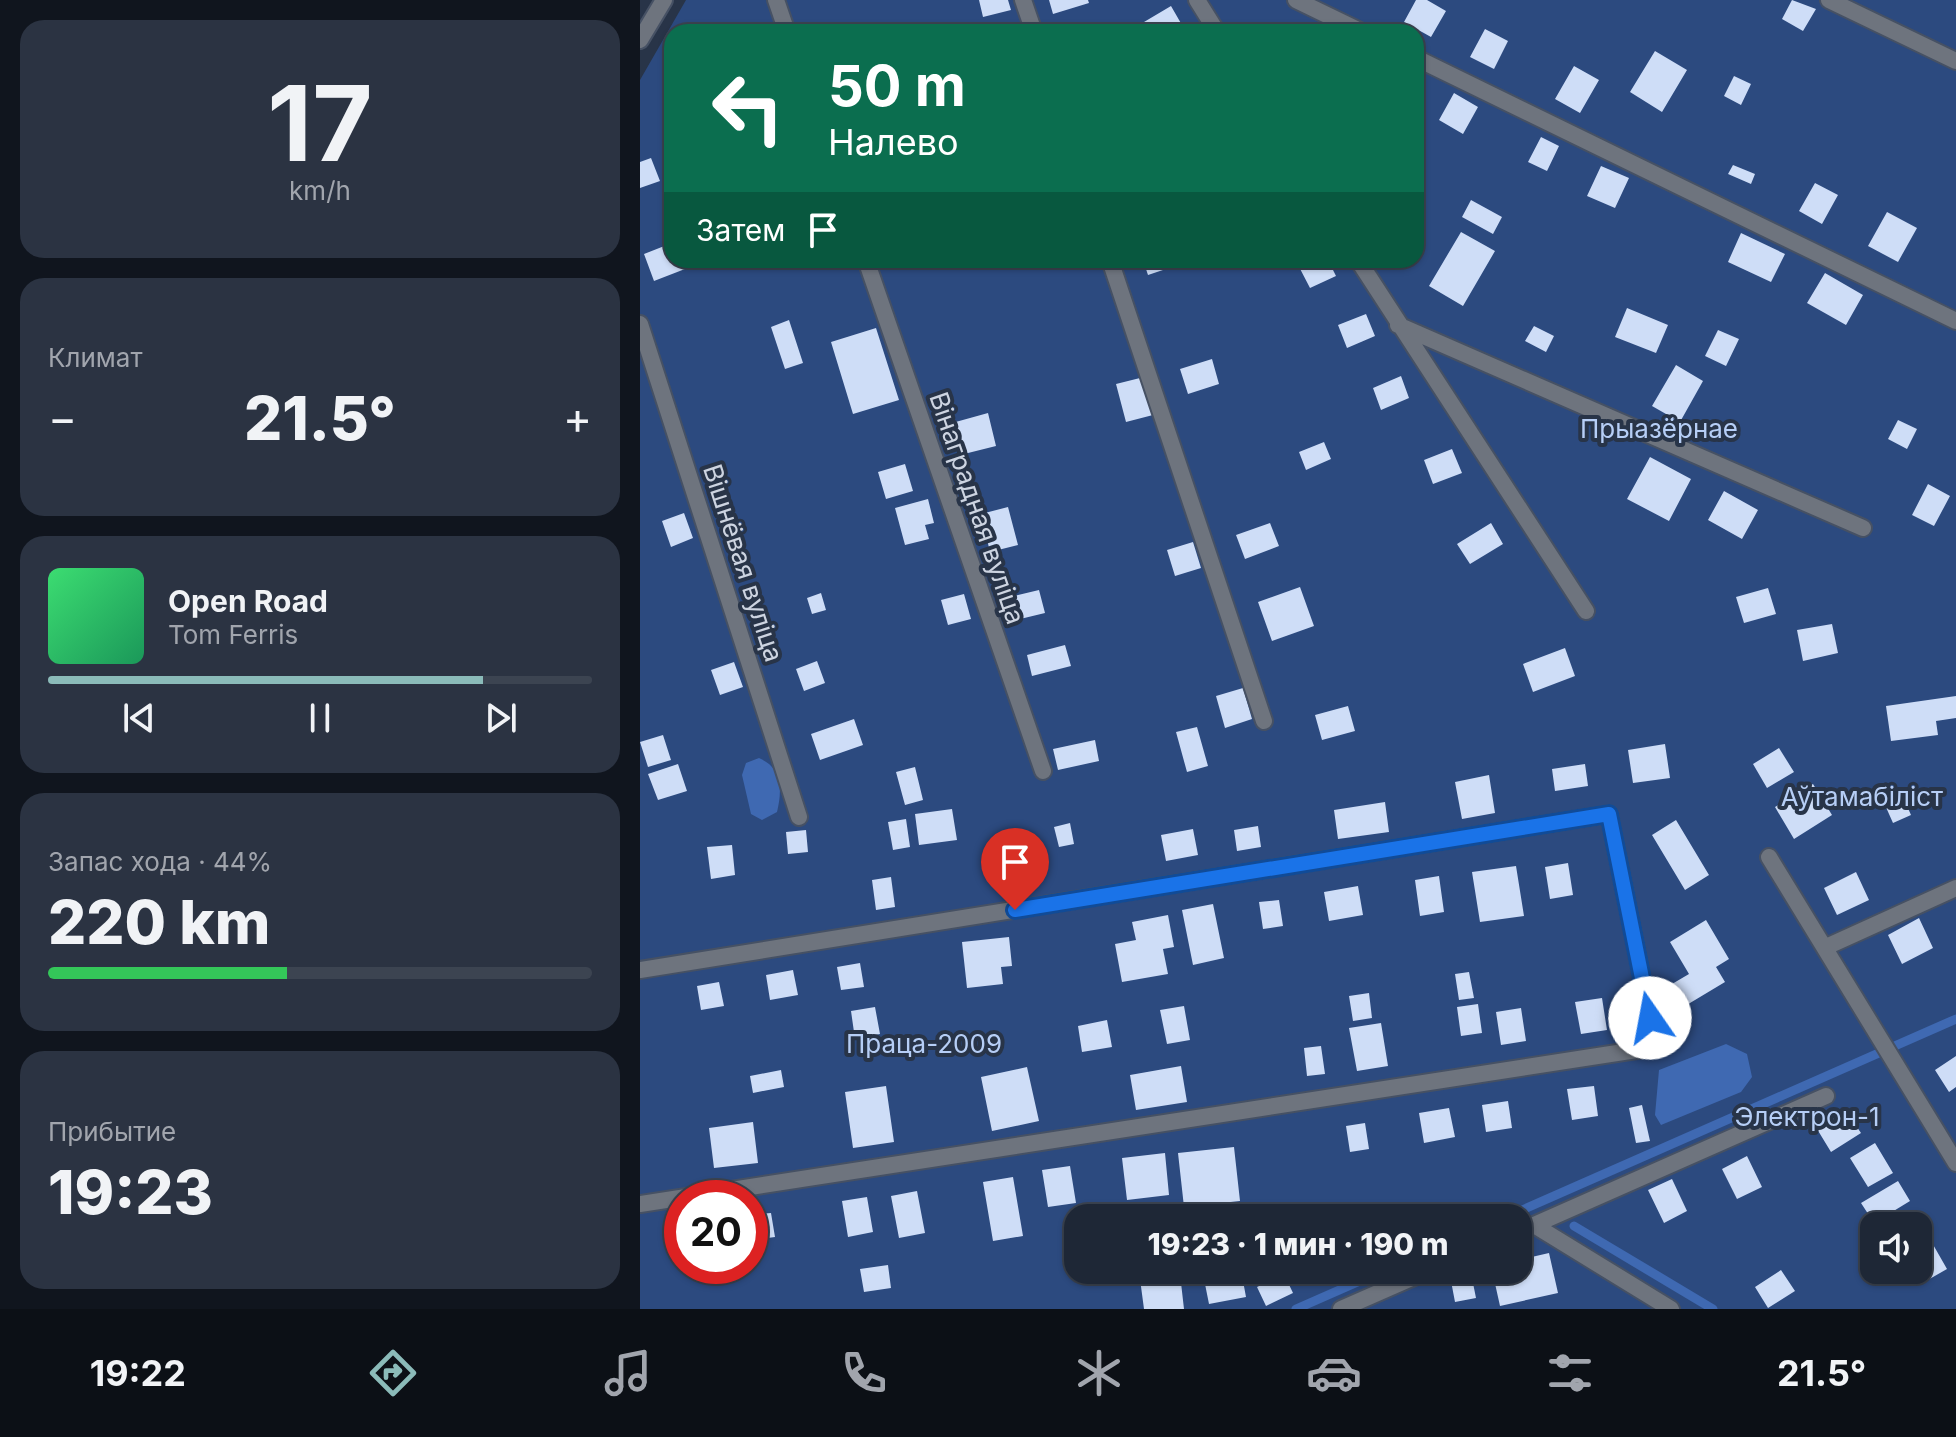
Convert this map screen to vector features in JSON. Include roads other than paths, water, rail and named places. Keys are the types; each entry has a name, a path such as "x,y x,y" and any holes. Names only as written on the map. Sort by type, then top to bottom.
{"lane":[{"path":"640,40 664,0"},
{"path":"776,0 784,24"},
{"path":"1023,0 1031,24"},
{"path":"1197,0 1212,24"},
{"path":"1296,0 1346,24"},
{"path":"1829,0 1956,61"},
{"path":"1424,62 1956,321"},
{"name":"Вінаградная вуліца","path":"869,268 1043,771"},
{"path":"1113,268 1264,721"},
{"path":"1363,268 1586,611"},
{"name":"Вішнёвая вуліца","path":"640,324 799,817"},
{"path":"1398,325 1863,528"},
{"path":"640,970 1609,814 1656,1047 640,1204"},
{"path":"1769,857 1956,1163"},
{"path":"1826,947 1956,888"},
{"path":"1534,1225 1826,1096"},
{"path":"1534,1225 1671,1309"},
{"path":"1341,1309 1398,1284"}],"waterway":[{"path":"1532,1206 1956,1019"},
{"path":"1574,1226 1713,1309"},
{"path":"1296,1309 1353,1284"}],"park label":[{"name":"Прыазёрнае","path":"1659,429"},
{"name":"Аўтамабіліст","path":"1862,797"},
{"name":"Праца-2009","path":"924,1044"},
{"name":"Электрон-1","path":"1807,1117"}]}
